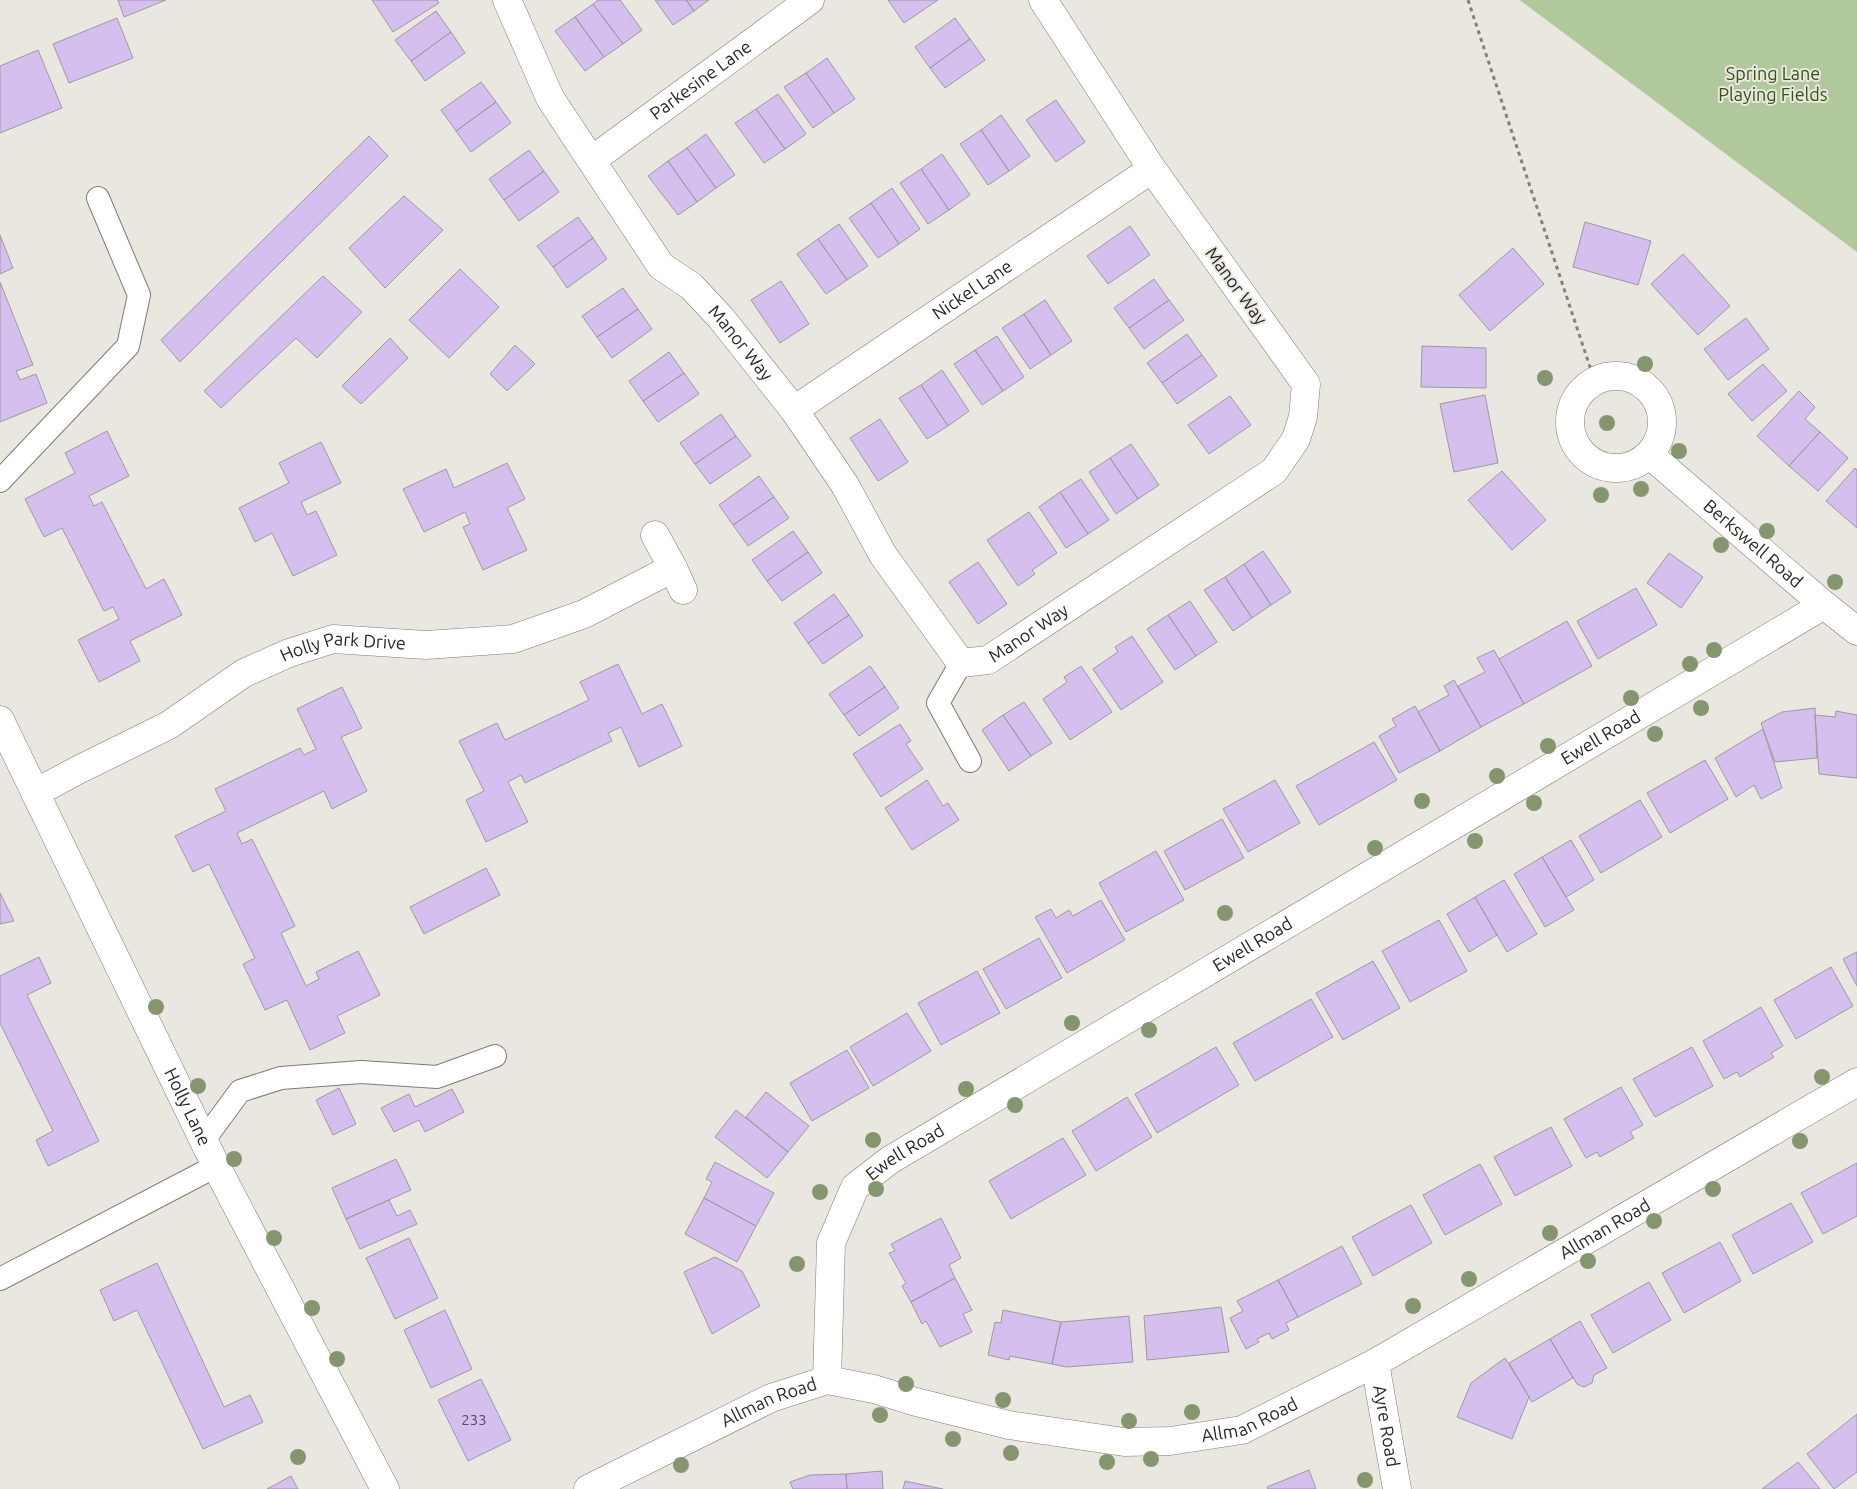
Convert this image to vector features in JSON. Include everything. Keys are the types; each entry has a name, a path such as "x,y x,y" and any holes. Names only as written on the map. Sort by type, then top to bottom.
{"street":[{"name":"Manor Way","path":"507,0 550,98 662,266 690,286 721,318 794,410 845,485 883,555 961,663 988,660 1274,471 1296,439 1303,417 1306,384 1152,169 1042,0"},
{"name":"Parkesine Lane","path":"592,160 810,0"},
{"name":"Nickel Lane","path":"794,410 1152,169"},
{"path":"1623,375 1649,388 1662,411 1662,434 1650,454 1633,466 1606,468 1581,454 1570,434 1570,408 1582,389 1594,379 1623,375"},
{"name":"Berkswell Road","path":"1650,454 1824,605 1857,631"},
{"name":"Holly Park Drive","path":"35,793 169,725 244,673 288,653 334,639 426,644 513,638 678,579 655,535"},
{"name":"Ewell Road","path":"827,1380 831,1243 855,1187 890,1160 1824,605"},
{"name":"Holly Lane","path":"0,720 216,1166 385,1489"},
{"name":"Allman Road","path":"588,1489 771,1398 827,1380 874,1389 916,1402 1009,1425 1124,1442 1170,1441 1242,1430 1375,1364 1857,1082"},
{"name":"Ayre Road","path":"1375,1364 1397,1489"}],"lane":[{"path":"0,481 128,346 139,295 98,198"},
{"path":"961,663 938,703 970,761"},
{"path":"204,1140 240,1091 281,1078 361,1072 438,1078 495,1056"},
{"path":"0,1279 216,1166"}],"path":[{"path":"1468,0 1594,379"}],"green space":[{"name":"Spring Lane Playing Fields","path":"1857,0 1857,252 1521,1"}],"building":[{"path":"118,0 166,0 124,17"},
{"path":"372,0 437,0 439,3 393,32"},
{"path":"598,0 620,0 642,30 623,44 593,4"},
{"path":"655,0 686,0 694,11 673,25"},
{"path":"686,0 709,0 694,11"},
{"path":"888,0 938,0 904,23"},
{"path":"593,4 623,44 604,57 575,17"},
{"path":"436,11 451,32 411,61 395,40"},
{"path":"575,17 604,57 585,71 555,31"},
{"path":"117,18 133,58 69,83 53,44"},
{"path":"955,18 970,39 930,68 915,47"},
{"path":"451,32 465,53 425,81 411,61"},
{"path":"970,39 985,60 945,88 930,68"},
{"path":"38,50 62,108 0,133 0,66"},
{"path":"827,58 855,99 834,113 806,73"},
{"path":"806,73 834,113 813,128 784,87"},
{"path":"481,82 496,102 456,131 441,110"},
{"path":"778,94 806,134 785,149 756,109"},
{"path":"1056,100 1085,142 1056,162 1026,120"},
{"path":"496,102 511,123 471,152 456,131"},
{"path":"756,109 785,149 764,163 735,123"},
{"path":"1001,115 1030,156 1009,171 981,130"},
{"path":"981,130 1009,171 988,185 960,144"},
{"path":"706,134 735,175 716,188 687,148"},
{"path":"369,136 388,156 180,362 161,340"},
{"path":"687,148 716,188 697,202 668,161"},
{"path":"529,150 544,171 504,200 489,179"},
{"path":"942,154 970,195 949,210 921,169"},
{"path":"668,161 697,202 678,215 648,176"},
{"path":"921,169 949,210 928,224 900,183"},
{"path":"544,171 559,192 519,221 504,200"},
{"path":"892,188 920,229 899,244 871,203"},
{"path":"404,196 443,230 385,288 349,248"},
{"path":"871,203 899,244 878,258 849,218"},
{"path":"578,217 593,238 553,267 537,246"},
{"path":"1585,222 1651,241 1638,285 1573,267"},
{"path":"839,224 868,266 847,280 818,239"},
{"path":"1130,226 1150,255 1108,284 1087,256"},
{"path":"0,235 13,268 0,274"},
{"path":"593,238 607,259 567,288 553,267"},
{"path":"818,239 847,280 826,294 797,254"},
{"path":"1513,248 1544,284 1490,331 1459,295"},
{"path":"1683,254 1730,306 1698,335 1651,284"},
{"path":"460,269 499,307 449,358 409,320"},
{"path":"323,276 362,312 317,358 296,338 221,408 204,391"},
{"path":"1154,279 1169,300 1129,328 1114,308"},
{"path":"781,281 809,324 780,343 751,300"},
{"path":"0,282 33,365 16,371 20,380 36,374 47,403 0,422"},
{"path":"623,288 638,309 597,337 582,316"},
{"path":"1045,300 1072,341 1051,355 1024,314"},
{"path":"1169,300 1184,320 1144,349 1129,328"},
{"path":"638,309 652,329 612,358 597,337"},
{"path":"1024,314 1051,355 1030,369 1002,328"},
{"path":"1746,318 1769,349 1728,380 1704,349"},
{"path":"1187,334 1202,355 1162,383 1147,363"},
{"path":"997,336 1024,377 1003,391 975,350"},
{"path":"390,338 408,358 361,404 342,386"},
{"path":"515,345 535,364 507,391 490,374"},
{"path":"1422,346 1486,348 1486,388 1421,387"},
{"path":"975,350 1003,391 982,405 954,364"},
{"path":"669,352 684,373 643,401 629,381"},
{"path":"1202,355 1217,376 1177,404 1162,383"},
{"path":"1763,364 1787,391 1752,421 1728,394"},
{"path":"942,370 969,411 948,426 921,385"},
{"path":"684,373 699,394 658,422 643,401"},
{"path":"921,385 948,426 927,439 899,398"},
{"path":"1799,391 1815,407 1805,419 1820,432 1789,466 1757,436"},
{"path":"1485,395 1498,463 1454,472 1440,404"},
{"path":"1230,396 1251,425 1209,454 1188,425"},
{"path":"721,414 736,436 695,464 680,443"},
{"path":"880,419 908,462 878,481 850,438"},
{"path":"107,431 129,476 89,496 94,506 102,502 146,589 164,579 182,615 130,641 140,661 99,682 78,640 119,619 113,607 104,611 62,528 44,537 25,499 75,473 65,453"},
{"path":"1820,432 1848,458 1818,491 1789,466"},
{"path":"736,436 751,456 710,484 695,464"},
{"path":"321,442 341,483 301,502 307,515 316,511 337,555 293,576 272,533 255,542 239,508 289,483 279,463"},
{"path":"1131,444 1159,485 1138,499 1110,458"},
{"path":"1110,458 1138,499 1116,514 1089,472"},
{"path":"507,463 525,499 507,508 527,550 483,570 463,527 470,524 465,512 424,532 403,489 446,469 454,488"},
{"path":"1855,468 1857,470 1857,528 1826,501"},
{"path":"1502,471 1546,520 1512,550 1468,500"},
{"path":"759,476 774,497 733,525 719,505"},
{"path":"1081,479 1109,520 1088,534 1060,492"},
{"path":"1060,492 1088,534 1066,548 1039,507"},
{"path":"774,497 789,518 748,546 733,525"},
{"path":"1029,512 1057,553 1032,570 1035,574 1018,586 987,540"},
{"path":"793,531 808,552 767,581 752,560"},
{"path":"1263,551 1291,592 1271,605 1244,564"},
{"path":"808,552 822,573 782,601 767,581"},
{"path":"1669,553 1703,577 1681,608 1647,583"},
{"path":"978,562 1007,604 978,624 949,582"},
{"path":"1244,564 1271,605 1252,618 1225,577"},
{"path":"1225,577 1252,618 1233,631 1204,590"},
{"path":"1636,588 1657,625 1598,659 1577,621"},
{"path":"834,594 849,615 808,643 794,623"},
{"path":"1190,601 1217,642 1196,656 1168,615"},
{"path":"849,615 863,636 823,664 808,643"},
{"path":"1168,615 1196,656 1175,670 1147,629"},
{"path":"1567,621 1592,666 1524,704 1499,659"},
{"path":"1132,636 1163,682 1121,710 1093,669 1118,652 1115,647"},
{"path":"1494,650 1524,704 1481,727 1458,686 1485,672 1477,658"},
{"path":"618,664 642,714 662,704 682,746 639,767 621,727 608,733 612,741 525,783 521,775 508,782 528,822 486,842 466,800 484,791 459,741 497,723 505,740 589,700 580,682"},
{"path":"870,666 885,687 844,715 829,694"},
{"path":"1081,666 1112,712 1070,740 1043,699 1067,682 1064,677"},
{"path":"1454,680 1481,727 1440,751 1418,712 1449,695 1444,686"},
{"path":"342,687 362,728 341,737 367,791 332,809 324,791 237,833 242,844 252,839 295,926 281,933 306,986 319,979 316,972 358,951 380,995 337,1016 345,1033 310,1050 287,1000 265,1010 243,964 255,958 209,864 193,872 175,836 226,811 215,789 300,748 304,755 316,749 297,709"},
{"path":"885,687 899,708 859,736 844,715"},
{"path":"1024,702 1052,743 1031,756 1003,715"},
{"path":"1415,706 1440,751 1399,773 1379,736 1396,726 1392,719"},
{"path":"1815,708 1817,758 1775,762 1761,723 1782,712"},
{"path":"1836,711 1857,715 1857,778 1819,774 1815,715 1835,717"},
{"path":"1003,715 1031,756 1009,771 982,730"},
{"path":"900,724 911,741 906,744 923,769 881,797 853,754"},
{"path":"1763,729 1782,788 1761,799 1754,785 1736,797 1715,758"},
{"path":"1374,742 1397,780 1319,825 1296,786"},
{"path":"1705,760 1728,799 1670,833 1647,793"},
{"path":"927,780 943,806 948,803 959,820 912,850 885,808"},
{"path":"1275,780 1300,823 1248,852 1223,809"},
{"path":"1640,800 1662,837 1601,873 1579,836"},
{"path":"1222,819 1244,858 1185,890 1164,851"},
{"path":"1571,840 1594,880 1566,897 1542,857"},
{"path":"1156,851 1184,900 1126,932 1099,883"},
{"path":"1542,857 1574,910 1545,927 1514,874"},
{"path":"486,868 500,895 424,934 410,907"},
{"path":"1504,880 1537,934 1507,952 1475,897"},
{"path":"0,893 14,921 0,924"},
{"path":"1475,897 1497,935 1469,952 1447,914"},
{"path":"1101,900 1125,940 1067,973 1035,917 1051,909 1056,918 1069,910 1073,916"},
{"path":"1439,920 1467,971 1410,1002 1382,951"},
{"path":"1039,938 1062,978 1006,1009 983,969"},
{"path":"1857,952 1857,986 1843,959"},
{"path":"39,957 51,983 27,995 99,1141 48,1166 36,1140 53,1131 0,1023 0,976"},
{"path":"1373,961 1400,1008 1343,1040 1316,993"},
{"path":"1831,967 1853,1006 1796,1039 1774,1000"},
{"path":"977,971 1000,1013 941,1045 918,1003"},
{"path":"1311,999 1333,1037 1255,1081 1233,1043"},
{"path":"1761,1007 1783,1046 1771,1053 1774,1057 1740,1077 1737,1072 1724,1079 1703,1041"},
{"path":"907,1013 931,1051 873,1086 850,1047"},
{"path":"1216,1047 1239,1085 1157,1133 1135,1094"},
{"path":"1692,1047 1713,1086 1655,1117 1633,1079"},
{"path":"847,1050 869,1088 812,1121 790,1083"},
{"path":"1621,1087 1643,1125 1630,1132 1634,1138 1600,1157 1597,1152 1586,1158 1564,1119"},
{"path":"339,1088 356,1124 333,1135 316,1100"},
{"path":"452,1089 464,1112 425,1132 419,1120 394,1132 381,1108 409,1094 415,1107"},
{"path":"766,1092 809,1126 788,1152 746,1117"},
{"path":"1127,1097 1152,1137 1096,1171 1072,1131"},
{"path":"736,1110 788,1152 767,1178 715,1137"},
{"path":"1551,1127 1572,1166 1515,1196 1494,1157"},
{"path":"1063,1138 1086,1175 1011,1219 989,1181"},
{"path":"396,1159 411,1190 346,1219 332,1188"},
{"path":"715,1162 774,1193 756,1226 704,1198 712,1182 706,1179"},
{"path":"1857,1163 1857,1216 1823,1234 1801,1193"},
{"path":"1480,1164 1502,1204 1445,1235 1423,1195"},
{"path":"704,1198 756,1226 737,1262 685,1234"},
{"path":"389,1200 397,1216 410,1210 417,1224 360,1249 346,1219"},
{"path":"1791,1203 1813,1242 1753,1274 1732,1235"},
{"path":"1411,1205 1432,1243 1373,1276 1352,1237"},
{"path":"941,1218 961,1258 949,1265 955,1278 911,1302 902,1286 906,1283 889,1253 895,1251 891,1244"},
{"path":"409,1238 438,1298 395,1319 366,1258"},
{"path":"1720,1242 1741,1281 1684,1313 1662,1273"},
{"path":"1342,1246 1362,1284 1298,1317 1278,1280"},
{"path":"715,1257 742,1271 760,1306 712,1334 684,1272"},
{"path":"157,1263 224,1407 250,1395 263,1422 203,1449 137,1310 114,1321 100,1290"},
{"path":"955,1278 972,1310 963,1314 972,1332 940,1347 926,1321 922,1324 911,1302"},
{"path":"1278,1280 1298,1317 1286,1323 1289,1330 1272,1339 1269,1333 1257,1339 1259,1342 1246,1349 1230,1318 1243,1311 1237,1301"},
{"path":"1649,1282 1671,1320 1613,1353 1591,1315"},
{"path":"1221,1307 1229,1352 1147,1360 1144,1316"},
{"path":"445,1310 472,1369 431,1388 404,1330"},
{"path":"1003,1310 1061,1322 1052,1364 1010,1356 1009,1360 988,1355 995,1322 1001,1323"},
{"path":"1129,1316 1133,1362 1066,1367 1052,1364 1061,1322"},
{"path":"1580,1321 1607,1368 1594,1375 1592,1383 1584,1387 1577,1384 1550,1339"},
{"path":"1550,1339 1573,1378 1532,1402 1509,1363"},
{"path":"1505,1358 1529,1397 1512,1439 1457,1417 1471,1383"},
{"path":"481,1379 511,1440 468,1461 438,1400"},
{"path":"1857,1414 1857,1472 1834,1489 1807,1454"},
{"path":"1798,1462 1820,1489 1762,1489"},
{"path":"1309,1470 1316,1489 1268,1489 1267,1487"},
{"path":"882,1471 883,1489 847,1489 846,1474"},
{"path":"846,1474 847,1489 793,1489 790,1482 810,1475"},
{"path":"291,1476 298,1489 267,1489"},
{"path":"905,1481 943,1489 903,1489"}]}
